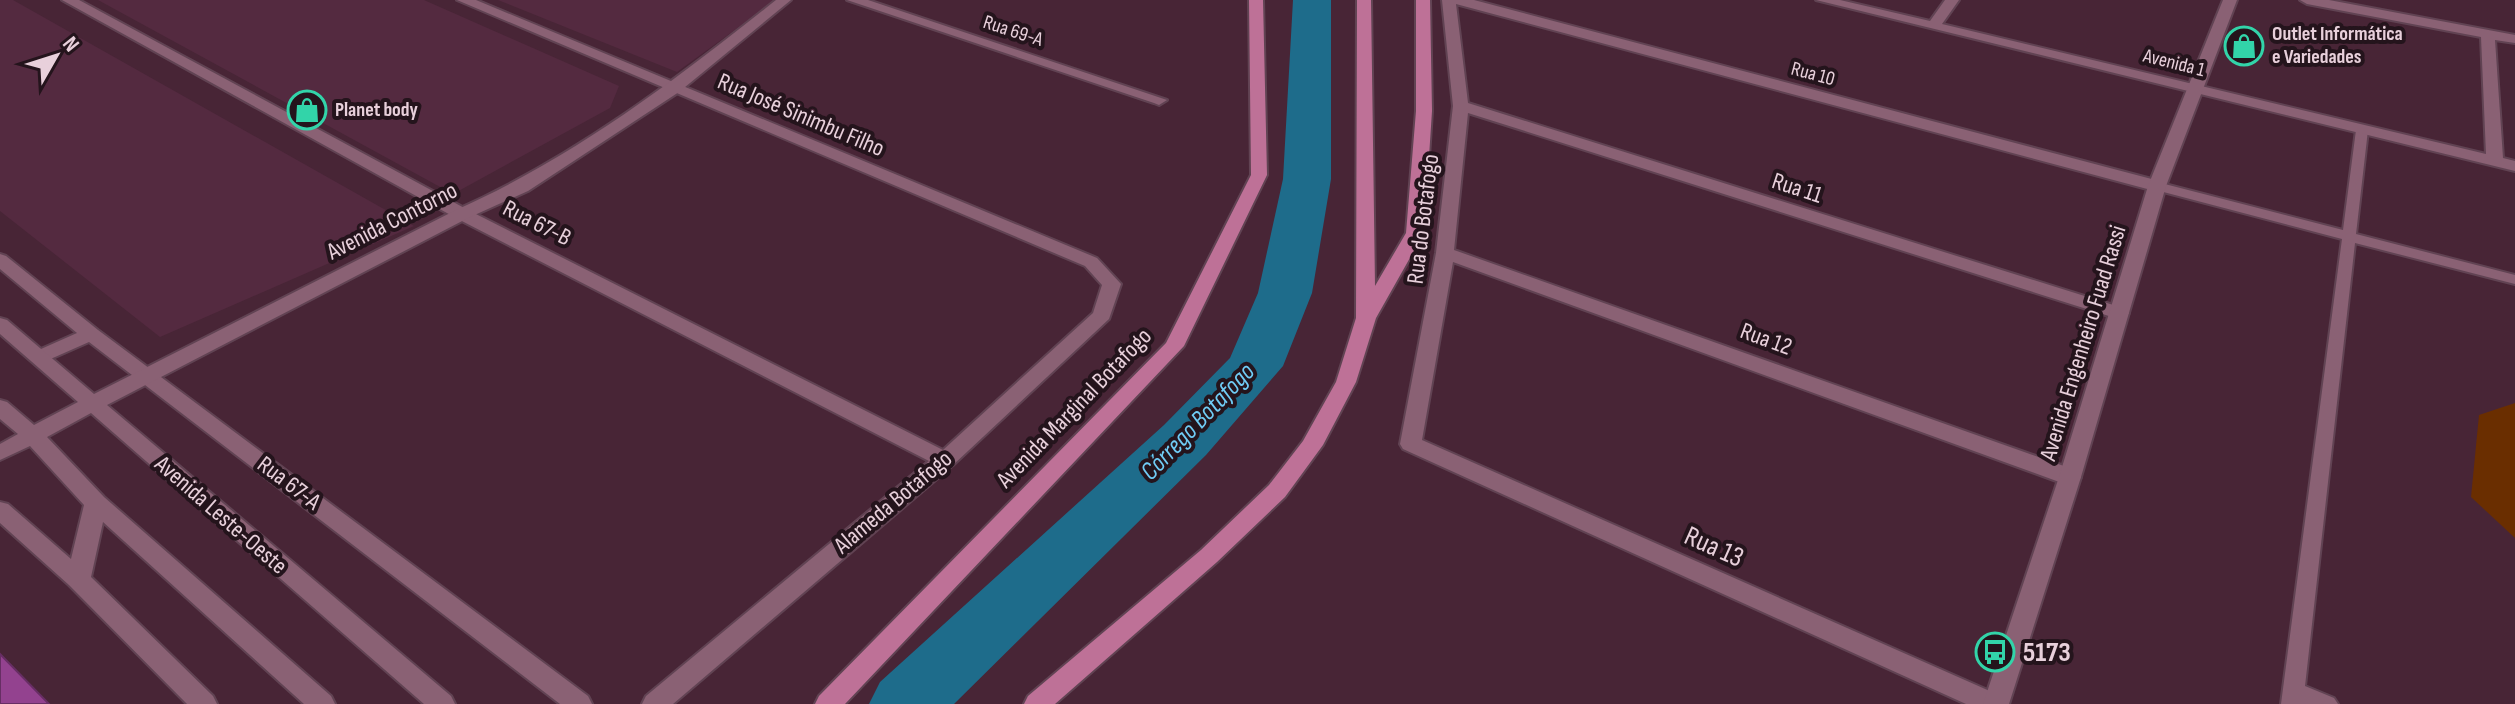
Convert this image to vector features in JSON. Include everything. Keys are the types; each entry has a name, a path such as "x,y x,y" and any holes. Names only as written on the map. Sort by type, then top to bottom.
{"main road":[{"name":"Avenida Marginal Botafogo","path":"828,704 1174,346 1259,175 1256,0"},
{"path":"1364,0 1366,318"},
{"path":"1037,704 1209,556 1277,491 1312,445 1346,382 1366,318 1415,233 1424,111 1423,0"}],"street":[{"name":"Rua 67-B","path":"69,0 462,214 945,460"},
{"name":"Rua José Sinimbu Filho","path":"464,0 1091,262 1112,284"},
{"name":"Avenida Contorno","path":"0,453 146,375 462,214 522,187 674,89 784,0"},
{"name":"Rua 69-A","path":"854,0 1159,100"},
{"name":"Rua do Botafogo","path":"1411,444 1445,253 1461,106 1449,0"},
{"name":"Rua 10","path":"1458,0 2157,186"},
{"name":"Avenida 1","path":"1823,0 2515,166"},
{"path":"1934,26 1952,0"},
{"name":"Avenida Engenheiro Fuad Rassi","path":"1994,704 2070,477 2157,186 2230,0"},
{"path":"2307,0 2515,39"},
{"path":"2488,34 2495,162"},
{"name":"Rua 11","path":"1461,106 2119,313"},
{"name":"Rua 12","path":"1445,253 2070,477"},
{"name":"Rua 67-A","path":"0,260 91,334 579,704"},
{"name":"Alameda Botafogo","path":"655,704 945,460 1102,315 1112,284"},
{"name":"Avenida Leste-Oeste","path":"0,324 442,704"},
{"path":"39,357 91,334"},
{"path":"0,407 33,436 96,503 322,704"},
{"name":"Rua 13","path":"1411,444 1994,704"},
{"path":"78,579 96,503"},
{"path":"0,510 78,579 204,704"}],"lane":[{"path":"2327,704 2293,697 2362,130"},
{"path":"2157,186 2515,280"}],"shaded area":[{"path":"0,0 13,0 414,226 160,337 0,211"},
{"path":"98,0 424,0 619,86 610,108 453,194"},
{"path":"498,0 776,0 677,72"},
{"path":"2515,403 2515,538 2471,497 2479,415"}],"building":[{"path":"0,654 49,704 0,704"}],"waterway":[{"name":"Córrego Botafogo","path":"906,704 1185,440 1255,366 1285,293 1307,179 1312,0"}],"place":[{"name":"Outlet Informática e Variedades","path":"2244,46"},
{"name":"Planet body","path":"307,110"},
{"name":"5173","path":"1995,652"}]}
